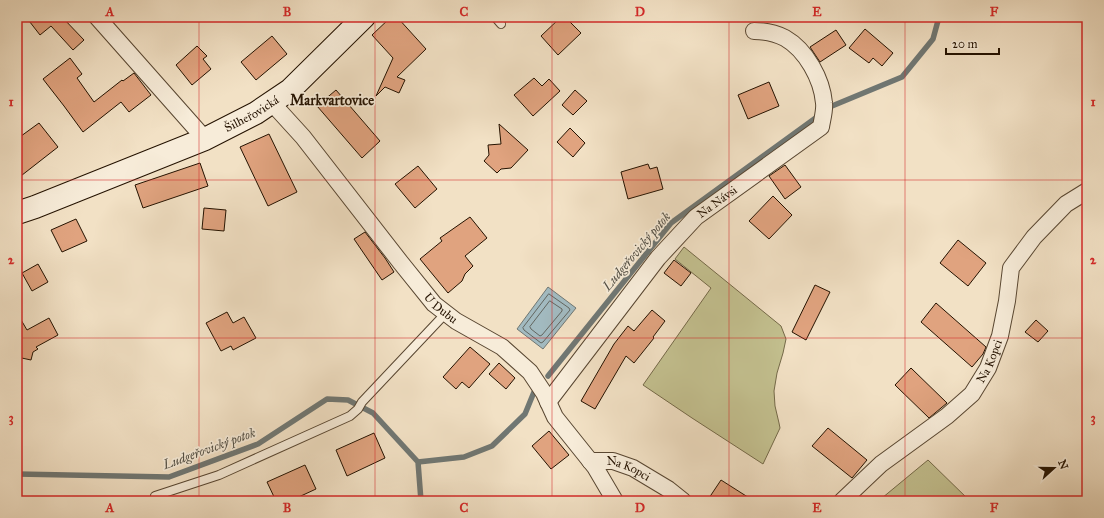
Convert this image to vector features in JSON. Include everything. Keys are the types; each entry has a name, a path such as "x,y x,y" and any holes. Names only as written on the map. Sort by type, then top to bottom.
{"street":[{"path":"97,17 205,139"},
{"name":"Šilheřovická","path":"17,213 205,139 243,120 272,103 290,90 364,17"},
{"name":"Na Návsi","path":"548,402 658,258 696,217 821,127 824,104 819,81 812,66 799,49 785,38 766,32 754,31"},
{"name":"U Dubu","path":"272,103 303,137 434,304 456,321 502,347 530,372 544,393 555,417 595,467 615,501"},
{"name":"Na Kopci","path":"842,501 881,464 947,416 972,394 988,368 1000,336 1012,268 1034,237 1066,204 1087,191"},
{"name":"Na Kopci","path":"590,461 613,461 633,468 668,489 683,501"}],"lane":[{"path":"495,17 501,24"},
{"path":"155,496 219,475 350,416 446,313"}],"shaded area":[{"path":"684,247 781,326 786,339 774,391 775,406 780,428 763,464 643,385 711,288 675,259"},
{"path":"928,460 970,501 885,501 882,498"}],"water":[{"path":"548,287 576,308 543,349 517,329"}],"building":[{"path":"26,17 62,17 84,40 73,50 51,26 40,35"},
{"path":"391,17 397,17 426,49 397,77 405,80 399,93 385,87 376,96 393,58 372,35"},
{"path":"561,17 565,17 581,33 558,55 541,36"},
{"path":"865,29 893,53 882,66 873,58 869,63 849,48"},
{"path":"836,30 846,45 820,62 810,47"},
{"path":"272,36 287,54 256,80 241,62"},
{"path":"197,46 207,56 203,59 211,69 192,85 176,65"},
{"path":"70,58 82,74 77,78 94,102 122,80 123,81 134,73 151,95 129,112 121,102 83,132 43,79"},
{"path":"534,78 542,86 549,79 560,91 533,116 514,95"},
{"path":"769,82 779,106 748,119 738,95"},
{"path":"336,90 380,141 362,158 317,106"},
{"path":"575,90 587,101 573,115 562,105"},
{"path":"39,123 58,147 17,179 17,139"},
{"path":"499,124 528,150 511,168 501,169 497,173 484,161 489,155 488,145 501,144"},
{"path":"570,128 585,143 573,157 557,142"},
{"path":"269,134 297,192 268,206 240,147"},
{"path":"200,163 208,186 143,208 135,185"},
{"path":"648,164 650,169 657,167 663,189 628,199 621,172"},
{"path":"785,165 801,187 785,199 769,176"},
{"path":"418,166 437,189 415,208 395,184"},
{"path":"773,196 792,215 769,239 749,221"},
{"path":"204,208 226,210 224,231 202,229"},
{"path":"470,217 487,238 465,256 473,266 465,274 462,281 448,293 420,259 442,241 440,238"},
{"path":"76,219 87,241 62,252 51,230"},
{"path":"365,232 394,272 382,280 354,239"},
{"path":"958,240 986,263 968,286 940,263"},
{"path":"674,260 691,273 681,286 664,273"},
{"path":"38,264 48,282 32,291 22,273"},
{"path":"815,285 830,292 806,340 792,332"},
{"path":"936,303 986,347 983,354 972,367 921,322"},
{"path":"652,310 665,321 653,337 654,338 634,363 626,356 595,409 581,401 614,344 628,326 634,331"},
{"path":"227,312 233,323 244,317 256,338 233,350 231,346 221,351 206,323"},
{"path":"17,313 27,330 49,318 58,335 36,347 38,349 33,352 31,360 17,357"},
{"path":"1036,320 1048,331 1038,342 1025,332"},
{"path":"470,347 490,364 469,388 462,382 456,389 443,377"},
{"path":"499,363 515,378 506,389 489,374"},
{"path":"911,368 947,403 929,418 895,385"},
{"path":"828,428 867,460 852,478 812,446"},
{"path":"549,431 569,455 551,469 532,446"},
{"path":"374,433 385,458 347,476 336,450"},
{"path":"305,465 316,489 290,501 276,501 267,482"},
{"path":"721,480 754,501 707,501"}],"waterway":[{"name":"Ludgeřovický potok","path":"832,106 902,77 933,39 939,17"},
{"name":"Ludgeřovický potok","path":"548,376 671,223 817,117"},
{"name":"Ludgeřovický potok","path":"17,474 169,477 258,444 327,399 348,400 373,413 418,462 464,457 492,446 525,414 534,392"},
{"path":"418,462 421,501"}],"district":[{"name":"Markvartovice","path":"332,100"}]}
